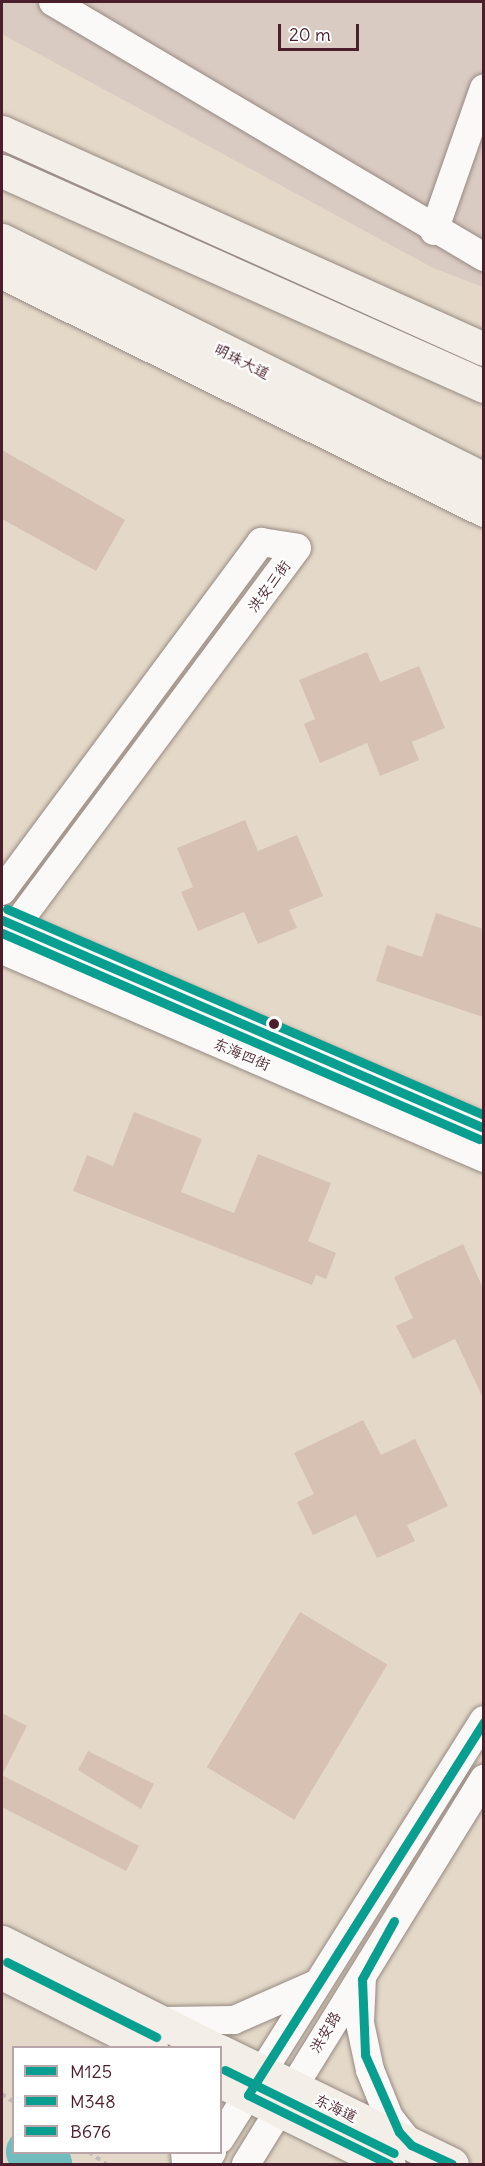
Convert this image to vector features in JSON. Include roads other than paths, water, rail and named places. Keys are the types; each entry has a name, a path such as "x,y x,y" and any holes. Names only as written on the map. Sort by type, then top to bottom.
{"street":[{"path":"54,2 434,231 483,257"},
{"path":"434,231 483,88"},
{"path":"2,132 483,349"},
{"path":"2,171 483,386"},
{"name":"明珠大道","path":"2,240 483,479"},
{"name":"明珠大道","path":"2,272 483,510"},
{"name":"洪安三街","path":"2,891 261,542 297,548 6,930"},
{"name":"东海四街","path":"6,930 483,1128"},
{"name":"东海四街","path":"2,950 483,1158"},
{"name":"洪安路","path":"222,2134 244,2083 320,1981 483,1720"},
{"name":"洪安路","path":"246,2164 483,1779"},
{"path":"2,1942 152,2033 205,2046"},
{"path":"350,2164 395,2158 385,2109 365,2055 359,2007 366,1967"},
{"path":"2,1973 129,2040 185,2024 234,2020 285,2002 320,1981"},
{"name":"东海道","path":"222,2054 244,2083 286,2098 395,2158 452,2164"}],"waterway":[{"path":"33,2154 48,2164"}]}
